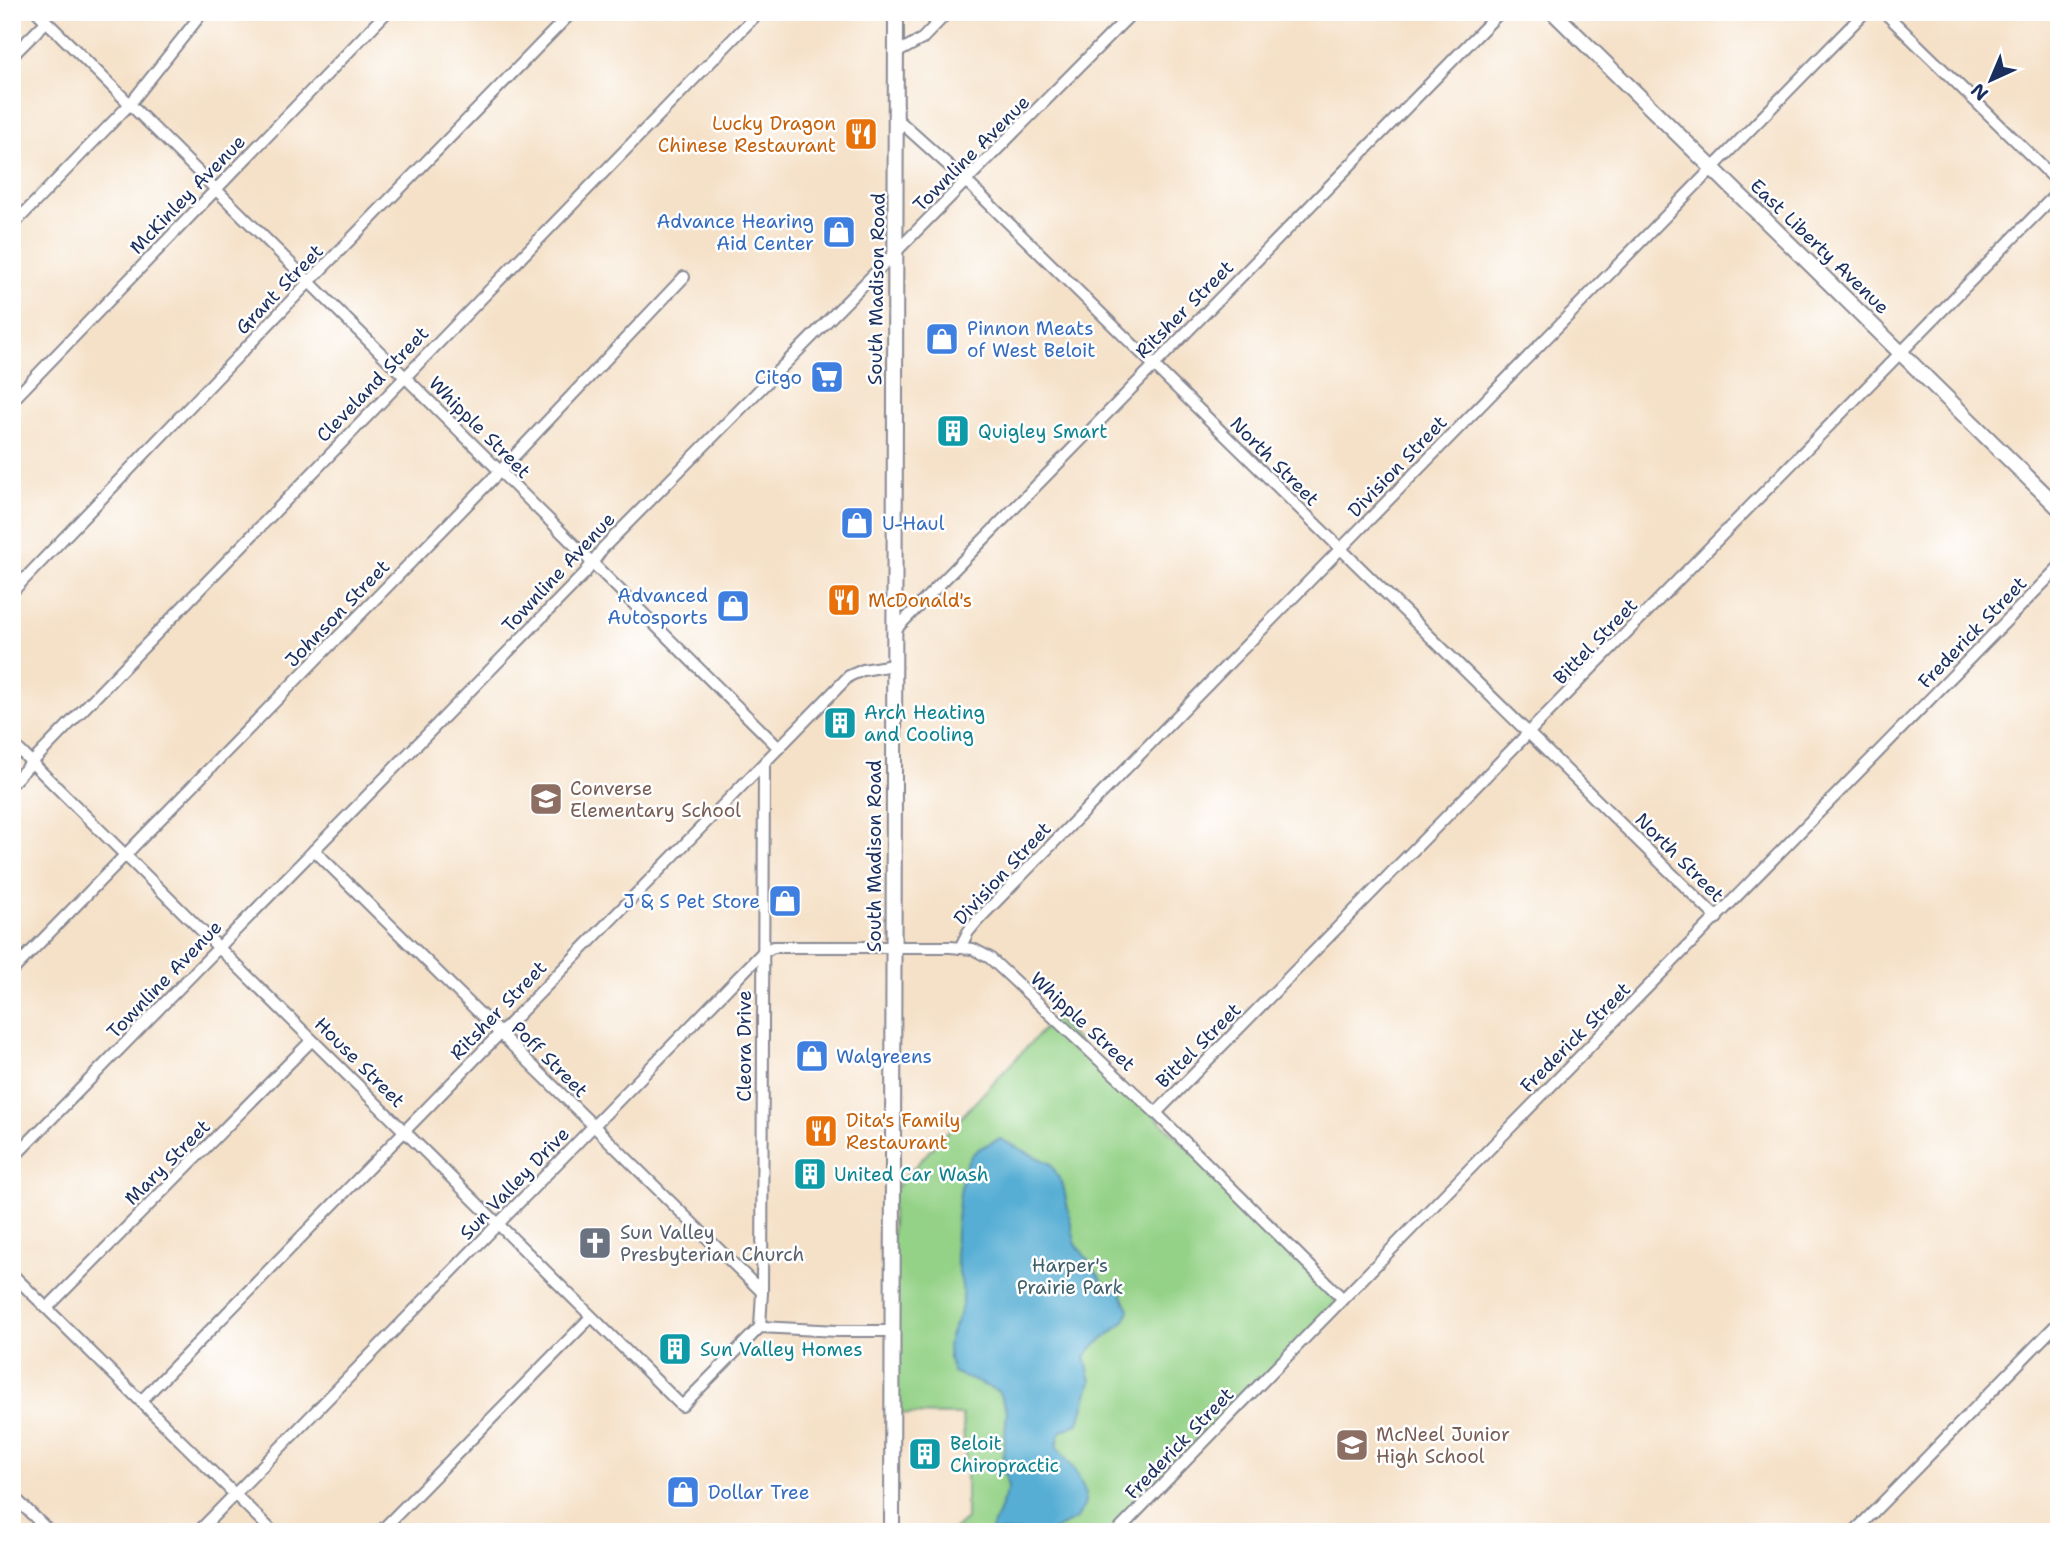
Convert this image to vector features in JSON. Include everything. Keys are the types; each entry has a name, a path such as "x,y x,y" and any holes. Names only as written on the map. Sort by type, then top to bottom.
{"main road":[{"name":"South Madison Road","path":"892,1532 896,12"},
{"name":"East Liberty Avenue","path":"1553,12 2059,508"}],"street":[{"name":"Whipple Street","path":"37,12 779,748"},
{"path":"12,226 130,104 203,12"},
{"name":"McKinley Avenue","path":"12,401 387,12"},
{"name":"Grant Street","path":"12,592 572,12"},
{"name":"Cleveland Street","path":"12,783 759,12"},
{"path":"896,53 922,39 948,12"},
{"name":"Townline Avenue","path":"12,1158 585,573 603,548 1133,12"},
{"name":"Ritsher Street","path":"894,631 1500,12"},
{"name":"Division Street","path":"960,948 978,920 1865,12"},
{"path":"1884,12 2059,183"},
{"path":"12,56 46,22"},
{"name":"North Street","path":"896,118 967,182 1717,918"},
{"name":"Bittel Street","path":"1156,1113 2059,191"},
{"name":"Johnson Street","path":"12,971 684,277"},
{"name":"Frederick Street","path":"1117,1532 1342,1298 2059,568"},
{"name":"Ritsher Street","path":"141,1401 849,677 863,670 893,665"},
{"name":"House Street","path":"12,743 682,1406 760,1327"},
{"name":"Cleora Drive","path":"760,1327 764,764"},
{"name":"Poff Street","path":"314,850 762,1292"},
{"path":"762,953 783,945 893,948"},
{"name":"Whipple Street","path":"893,948 960,948 973,950 990,958 1156,1113 1342,1298"},
{"name":"Sun Valley Drive","path":"198,1532 762,953"},
{"name":"Mary Street","path":"47,1308 312,1040"},
{"path":"12,1274 273,1532"},
{"path":"380,1532 591,1317"},
{"path":"1854,1532 2059,1322"},
{"path":"760,1327 892,1331"},
{"path":"12,1494 50,1532"}],"green space":[{"name":"Harper's Prairie Park","path":"1054,1018 1342,1298 1117,1532 951,1532 966,1519 962,1415 892,1414 892,1191"}],"water":[{"path":"1000,1139 1051,1164 1063,1185 1075,1242 1103,1282 1120,1292 1129,1309 1125,1321 1085,1357 1091,1381 1079,1423 1060,1432 1057,1447 1078,1475 1086,1494 1084,1506 1077,1519 1050,1532 991,1532 1008,1488 1003,1463 1007,1410 998,1391 953,1372 949,1359 949,1340 963,1299 956,1248 958,1206 963,1178 972,1155"}],"place":[{"name":"Lucky Dragon Chinese Restaurant","path":"861,134"},
{"name":"Advance Hearing Aid Center","path":"839,232"},
{"name":"Pinnon Meats of West Beloit","path":"942,339"},
{"name":"Citgo","path":"827,377"},
{"name":"Quigley Smart","path":"953,431"},
{"name":"U-Haul","path":"857,523"},
{"name":"McDonald's","path":"844,600"},
{"name":"Advanced Autosports","path":"733,606"},
{"name":"Arch Heating and Cooling","path":"840,723"},
{"name":"Converse Elementary School","path":"546,799"},
{"name":"J & S Pet Store","path":"785,901"},
{"name":"Walgreens","path":"812,1056"},
{"name":"Dita's Family Restaurant","path":"821,1131"},
{"name":"United Car Wash","path":"810,1174"},
{"name":"Sun Valley Presbyterian Church","path":"595,1243"},
{"name":"Sun Valley Homes","path":"675,1349"},
{"name":"McNeel Junior High School","path":"1352,1445"},
{"name":"Beloit Chiropractic","path":"925,1454"},
{"name":"Dollar Tree","path":"683,1492"}]}
